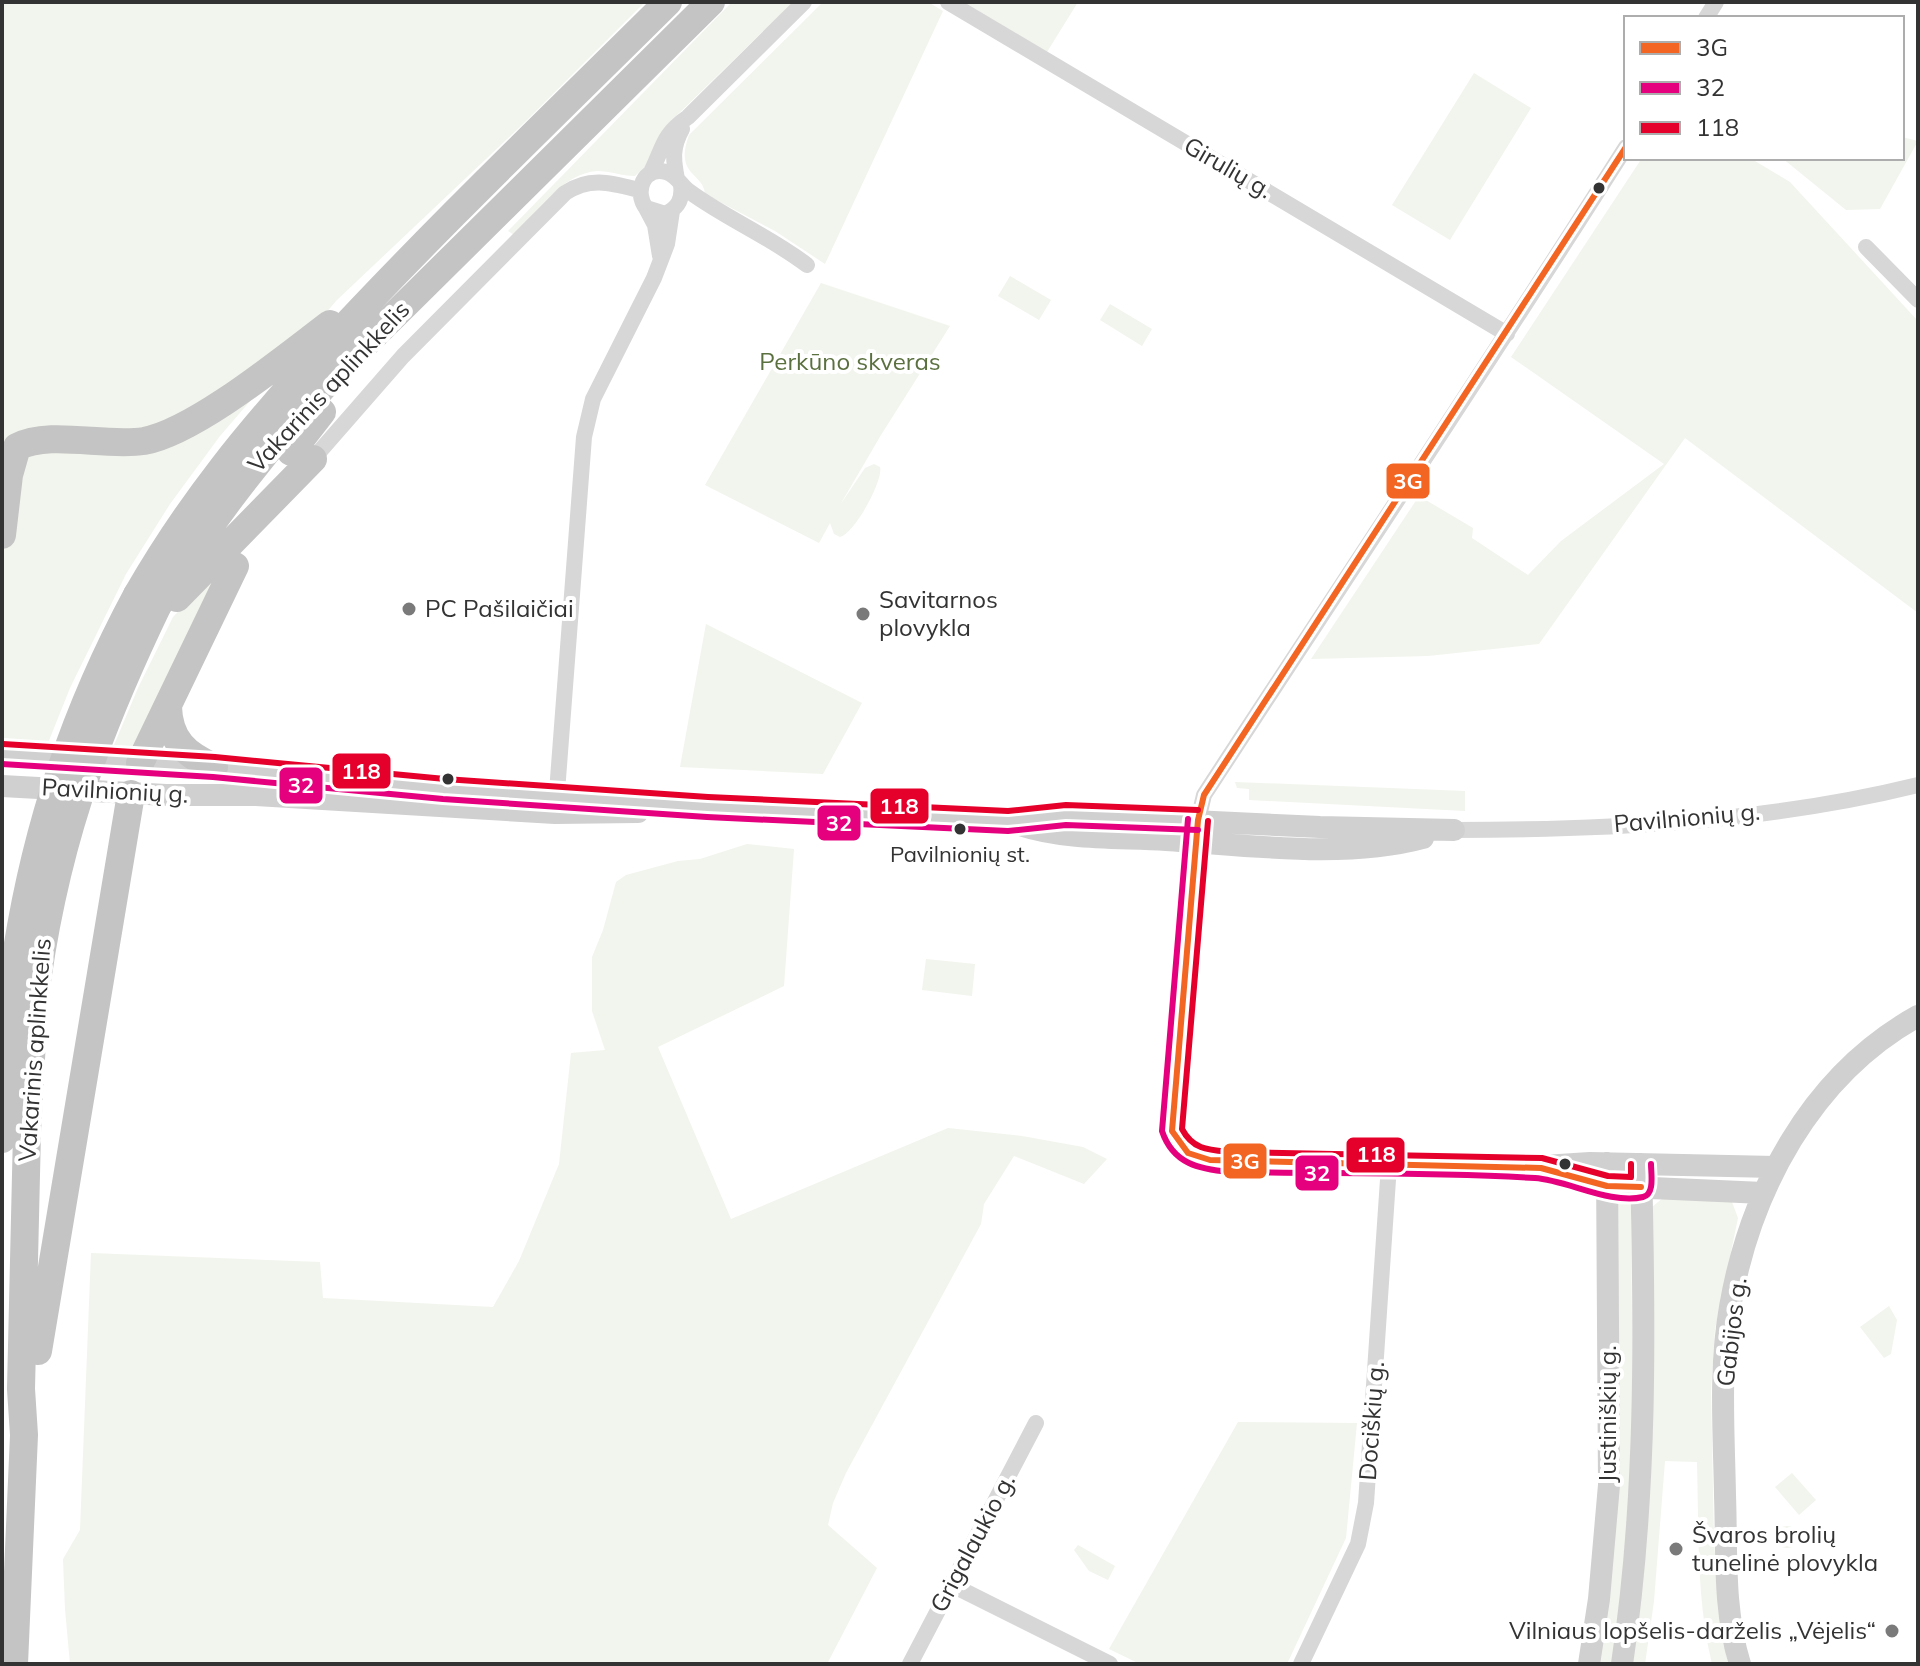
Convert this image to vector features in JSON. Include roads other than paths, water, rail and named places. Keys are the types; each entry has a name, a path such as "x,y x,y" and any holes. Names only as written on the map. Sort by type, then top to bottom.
{"highway":[{"name":"Vakarinis aplinkkelis","path":"14,1664 24,1435 21,1389 26,1162 22,1003 72,813 101,728 154,604 181,521 238,446 375,292 668,2"},
{"name":"Vakarinis aplinkkelis","path":"2,1139 22,1003 31,870 55,781 101,664 154,604 206,528 288,424 711,2"},
{"path":"154,604 188,586 302,455 338,394 562,162 609,103"},
{"path":"2,535 9,475 17,447 29,440 125,443 167,434 219,403 375,292"},
{"path":"140,763 235,566"},
{"path":"168,707 168,723 176,740 193,758 214,767"},
{"path":"24,1435 122,793"}],"street":[{"path":"660,256 655,225 642,203 639,190 650,174 665,139 672,128 688,117 804,2"},
{"name":"Girulių g.","path":"948,2 1507,334"},
{"path":"556,804 588,412 654,278 667,244 673,210 681,200 672,157 674,142 688,117"},
{"path":"1624,150 1204,795 1198,831 1172,1131 1177,1144 1196,1159 1541,1168 1607,1163 1775,1167"},
{"path":"650,174 664,172 715,210 760,232 807,265"},
{"path":"302,455 565,193 595,181 639,190"},
{"path":"646,208 658,214 673,210 715,210"},
{"path":"1866,247 1918,300"},
{"name":"Pavilnionių g.","path":"2,754 214,767 444,789 618,814 707,807 1008,821 1066,815 1198,831 1320,827 1454,830 1704,820 1846,801 1918,785"},
{"path":"122,793 140,763"},
{"name":"Pavilnionių g.","path":"2,786 122,793 256,795 450,808 556,804"},
{"name":"Gabijos g.","path":"1740,1664 1728,1608 1725,1366 1729,1309 1753,1219 1775,1167 1799,1128 1829,1089 1876,1045 1918,1016"},
{"name":"Justiniškių g.","path":"1589,1664 1599,1599 1609,1485 1607,1163"},
{"name":"Justiniškių g.","path":"1622,1664 1632,1592 1642,1464 1641,1164"},
{"name":"Dociškių g.","path":"1301,1664 1353,1558 1366,1503 1389,1165"},
{"path":"1541,1168 1607,1186 1763,1193"},
{"name":"Grigalaukio g.","path":"910,1664 1036,1423"},
{"path":"950,1584 1110,1664"}],"place":[{"name":"PC Pašilaičiai","path":"409,609"},
{"name":"Savitarnos plovykla","path":"863,614"},
{"name":"Pavilnionių st.","path":"960,829"},
{"name":"Švaros brolių tunelinė plovykla","path":"1676,1549"},
{"name":"Vilniaus lopšelis-darželis „Vėjelis“","path":"1892,1631"}],"park label":[{"name":"Perkūno skveras","path":"850,362"}]}
